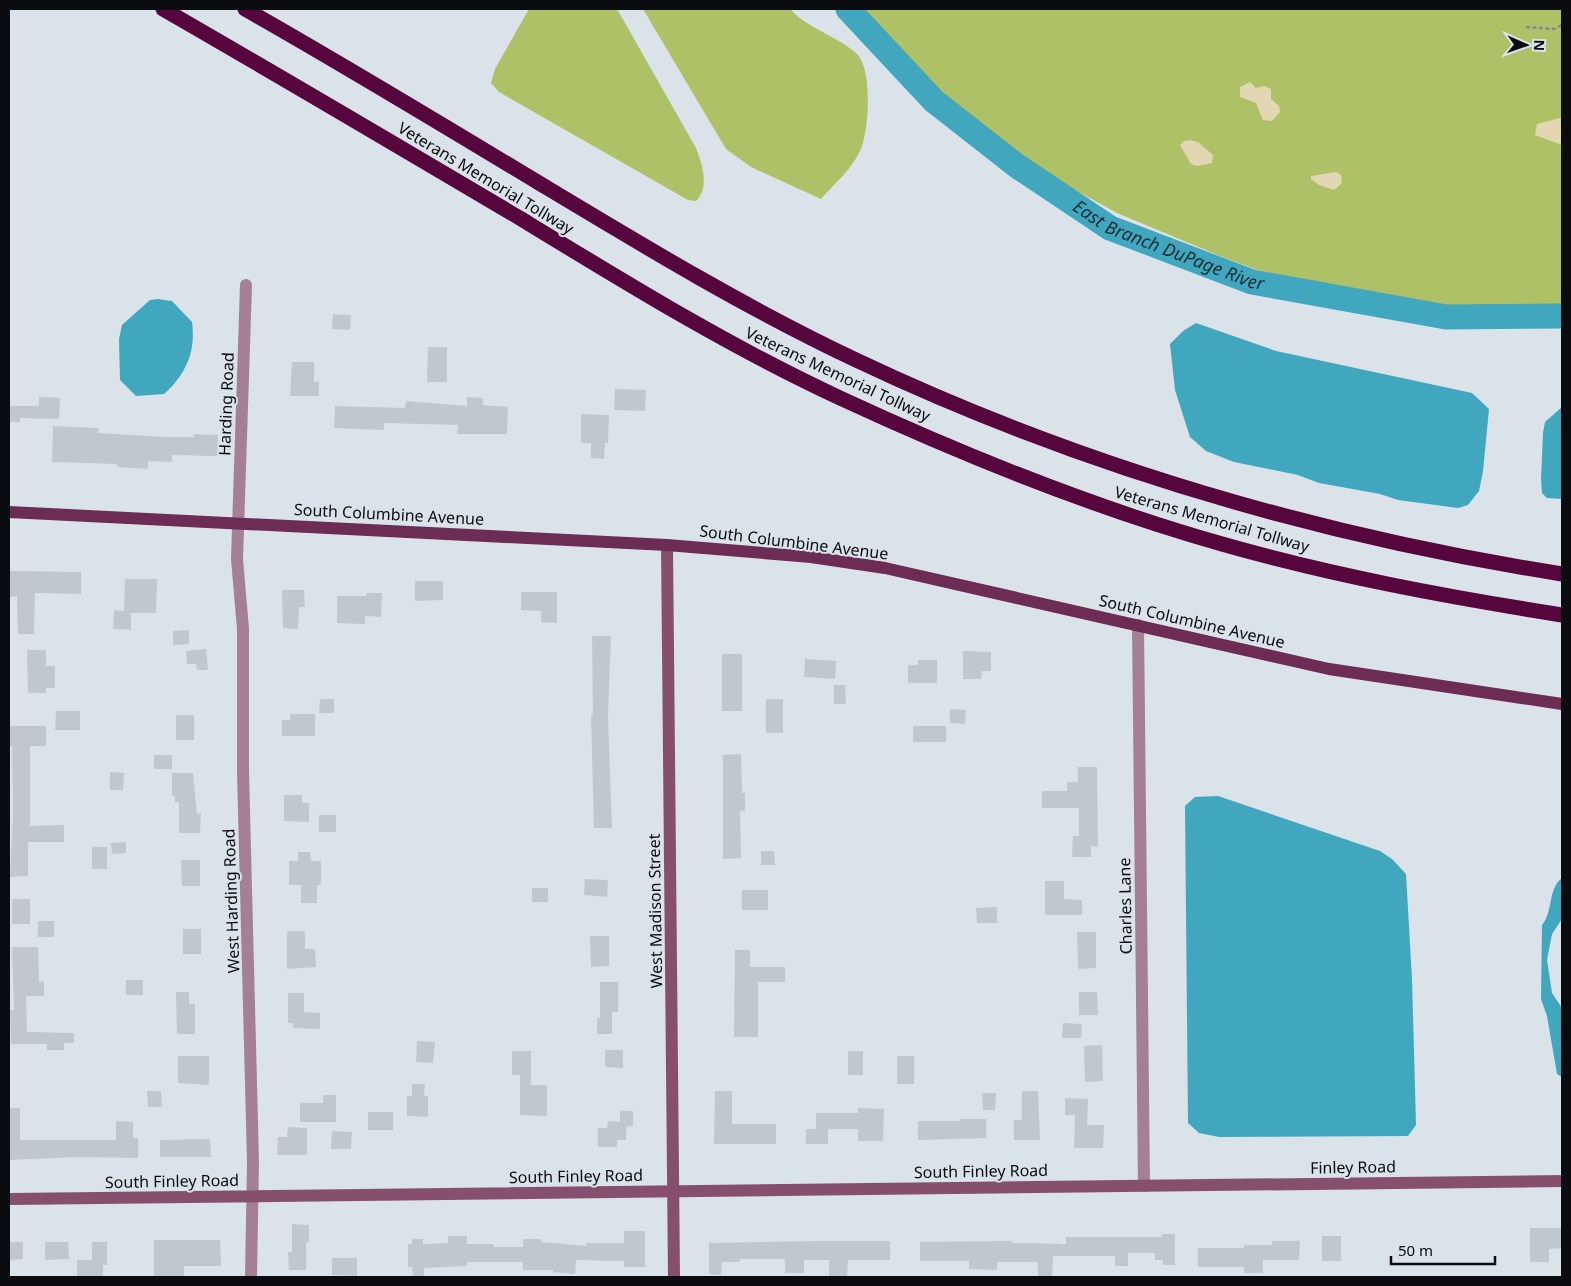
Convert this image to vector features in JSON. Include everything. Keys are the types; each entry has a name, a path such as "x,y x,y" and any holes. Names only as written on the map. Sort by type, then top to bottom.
{"highway":[{"name":"Veterans Memorial Tollway","path":"163,9 331,105 728,342 839,398 929,437 1011,472 1104,506 1222,544 1354,577 1478,602 1562,615"},
{"name":"Veterans Memorial Tollway","path":"245,9 744,303 856,360 1013,429 1120,467 1237,505 1361,536 1489,563 1562,574"}],"main road":[{"name":"South Columbine Avenue","path":"9,512 667,545 811,557 885,568 1329,669 1562,704"},
{"name":"West Madison Street","path":"667,545 674,1277"},
{"name":"Finley Road","path":"1144,1186 1562,1181"},
{"name":"South Finley Road","path":"9,1199 1144,1186"}],"street":[{"name":"Harding Road","path":"238,523 246,285"},
{"name":"West Harding Road","path":"238,523 237,559 243,629 243,772 253,1155 251,1277"},
{"name":"Charles Lane","path":"1138,625 1144,1186"}],"path":[{"path":"1526,27 1554,29 1562,25"}],"green space":[{"path":"529,9 617,9 696,148 704,175 704,182 703,189 696,201 688,200 499,92 491,83 495,69"},
{"path":"643,9 791,9 803,21 850,48 862,62 868,101 866,130 857,158 821,199 751,167 726,149"},
{"path":"863,9 1562,9 1562,305 1440,305 1381,301 1331,291 1287,281 1220,256 1117,213 1059,181 978,126 921,74"}],"sand":[{"path":"1250,82 1256,88 1264,86 1271,89 1271,99 1279,106 1280,112 1272,121 1263,120 1256,103 1240,97 1240,87"},
{"path":"1562,119 1562,145 1535,135 1537,124"},
{"path":"1184,141 1198,142 1213,155 1212,163 1197,166 1191,164 1180,145"},
{"path":"1336,172 1341,175 1342,183 1334,190 1319,185 1311,179 1311,176"}],"water":[{"path":"150,300 172,301 192,322 191,353 184,370 164,394 136,396 120,380 119,339 122,325"},
{"path":"1196,323 1276,351 1472,393 1489,409 1483,471 1479,491 1468,505 1458,508 1398,500 1380,494 1319,483 1298,475 1234,462 1206,451 1190,437 1175,390 1170,344 1183,331"},
{"path":"1562,407 1562,499 1547,498 1542,493 1541,479 1543,433 1545,422"},
{"path":"1218,796 1380,851 1392,859 1406,874 1412,979 1416,1125 1408,1136 1219,1137 1199,1133 1188,1123 1185,806 1195,797"},
{"path":"1562,878 1562,919 1552,934 1547,960 1552,993 1562,1008 1562,1077 1557,1074 1547,1016 1541,999 1542,925 1548,914 1552,894"}],"building":[{"path":"333,314 351,315 350,330 332,329"},
{"path":"428,347 447,347 447,382 427,382"},
{"path":"292,362 314,362 314,382 319,382 319,396 290,396"},
{"path":"615,389 646,390 645,411 614,410"},
{"path":"39,397 60,398 59,419 20,418 20,422 9,422 9,406 39,406"},
{"path":"467,397 483,398 483,405 508,407 507,434 457,434 458,425 384,423 384,430 334,428 335,406 405,408 406,401 467,406"},
{"path":"581,414 609,415 608,443 605,443 604,459 591,458 591,443 581,443"},
{"path":"53,426 99,428 98,433 166,437 194,437 194,434 218,435 217,456 172,455 172,462 148,461 148,469 117,467 117,464 52,462"},
{"path":"10,571 81,572 81,594 35,593 34,634 18,634 17,596 10,597"},
{"path":"125,579 157,579 156,613 131,613 131,630 113,629 114,610 124,611"},
{"path":"415,581 443,581 443,600 415,601"},
{"path":"282,590 304,590 305,607 299,607 298,629 283,628"},
{"path":"521,592 557,592 557,623 541,622 541,611 521,610"},
{"path":"367,593 382,593 381,617 365,616 365,624 337,623 337,596 366,596"},
{"path":"189,630 189,644 173,645 173,631"},
{"path":"592,636 611,636 608,715 612,828 594,828 591,715 593,715"},
{"path":"206,649 208,670 197,670 196,664 187,664 186,651"},
{"path":"27,650 46,650 46,666 55,666 55,688 46,688 46,693 28,693"},
{"path":"963,651 991,652 991,671 982,671 981,679 963,679"},
{"path":"722,654 742,654 742,711 722,711"},
{"path":"805,659 836,661 835,679 804,677"},
{"path":"918,660 937,660 937,683 908,683 908,665 918,665"},
{"path":"834,685 845,685 846,704 834,704"},
{"path":"320,699 334,699 334,713 319,713"},
{"path":"766,699 783,699 783,733 766,733"},
{"path":"950,709 966,710 965,724 950,723"},
{"path":"56,711 80,711 80,730 55,730"},
{"path":"290,714 315,714 315,736 282,736 282,720 290,720"},
{"path":"176,715 194,715 194,740 176,740"},
{"path":"9,726 46,726 46,746 30,746 30,826 64,825 64,842 28,842 28,876 10,877 13,812 12,746 9,746"},
{"path":"913,726 946,726 946,742 913,742"},
{"path":"741,754 742,793 745,793 745,811 740,811 741,858 723,859 723,755"},
{"path":"154,755 172,755 172,769 154,769"},
{"path":"1078,767 1097,767 1098,847 1091,846 1091,857 1072,857 1073,836 1079,836 1079,808 1042,808 1042,791 1067,791 1067,782 1078,782"},
{"path":"110,772 124,773 123,790 110,790"},
{"path":"172,773 193,773 197,814 201,813 200,833 179,833 179,802 175,802 175,796 172,796"},
{"path":"284,795 302,795 302,803 309,803 309,822 284,821"},
{"path":"319,815 336,815 336,832 319,832"},
{"path":"126,842 126,853 112,854 111,843"},
{"path":"92,847 107,847 107,869 92,869"},
{"path":"761,851 774,851 775,865 761,865"},
{"path":"298,852 310,852 311,861 321,861 321,885 317,885 317,903 301,903 301,885 289,885 289,861 298,861"},
{"path":"181,860 200,860 200,886 182,886"},
{"path":"585,879 608,880 607,897 584,895"},
{"path":"1045,881 1064,881 1064,899 1082,900 1082,915 1045,915"},
{"path":"532,888 548,888 548,902 532,902"},
{"path":"742,890 768,890 768,910 742,910"},
{"path":"12,899 30,899 30,924 12,924"},
{"path":"997,907 997,923 977,923 976,908"},
{"path":"38,921 54,921 54,937 38,937"},
{"path":"183,929 201,929 201,954 183,954"},
{"path":"287,931 305,931 305,949 315,949 316,967 287,969"},
{"path":"1077,932 1096,932 1096,968 1078,969"},
{"path":"590,936 609,936 609,966 591,967"},
{"path":"12,947 38,947 39,982 44,981 44,996 26,996 27,1032 74,1033 74,1043 64,1043 64,1050 47,1050 47,1044 11,1044 10,1010 14,1010"},
{"path":"735,950 750,950 750,967 785,967 785,982 758,982 758,1037 734,1037"},
{"path":"126,980 143,980 143,995 126,995"},
{"path":"600,982 618,982 618,1012 612,1012 612,1034 597,1034 597,1018 600,1018"},
{"path":"176,992 189,992 189,1004 195,1004 195,1034 177,1034"},
{"path":"1079,992 1097,992 1098,1015 1079,1015"},
{"path":"288,993 304,993 304,1012 320,1013 320,1029 293,1028 293,1023 288,1023"},
{"path":"1063,1023 1082,1024 1081,1038 1062,1038"},
{"path":"417,1041 435,1042 433,1063 416,1062"},
{"path":"1102,1045 1103,1081 1085,1082 1084,1046"},
{"path":"605,1050 623,1050 623,1068 605,1067"},
{"path":"512,1051 531,1051 531,1085 547,1085 547,1116 520,1115 520,1075 512,1075"},
{"path":"848,1051 863,1051 863,1075 848,1075"},
{"path":"178,1056 209,1056 209,1085 178,1083"},
{"path":"897,1056 914,1056 914,1084 897,1084"},
{"path":"412,1084 425,1084 424,1096 428,1096 428,1117 407,1116 407,1096 412,1096"},
{"path":"147,1091 161,1091 162,1107 148,1107"},
{"path":"715,1091 732,1091 732,1124 776,1124 776,1144 714,1144"},
{"path":"1022,1091 1038,1091 1040,1140 1014,1140 1014,1120 1022,1120"},
{"path":"982,1093 996,1093 995,1110 983,1110"},
{"path":"323,1095 336,1095 336,1122 300,1122 300,1103 323,1103"},
{"path":"1065,1098 1088,1099 1087,1125 1104,1125 1103,1148 1074,1148 1075,1115 1065,1115"},
{"path":"9,1108 20,1108 20,1140 116,1140 116,1121 133,1122 133,1138 138,1138 138,1158 79,1157 9,1160"},
{"path":"858,1108 884,1109 883,1141 858,1141 858,1129 828,1129 828,1144 806,1144 806,1129 816,1129 816,1113 858,1113"},
{"path":"620,1111 633,1111 633,1126 626,1127 626,1140 617,1140 617,1147 598,1147 598,1128 607,1128 608,1121 620,1122"},
{"path":"368,1112 393,1112 393,1130 368,1130"},
{"path":"960,1119 986,1119 986,1138 918,1140 918,1121 960,1121"},
{"path":"288,1127 307,1128 307,1155 277,1155 278,1137 287,1137"},
{"path":"332,1131 352,1132 351,1149 331,1149"},
{"path":"210,1139 211,1157 160,1157 160,1140"},
{"path":"292,1224 309,1225 309,1242 306,1242 306,1270 289,1270 288,1252 292,1252"},
{"path":"1530,1228 1562,1228 1562,1248 1549,1249 1549,1262 1530,1262"},
{"path":"624,1231 645,1231 645,1267 624,1267 624,1261 576,1260 575,1274 553,1272 553,1270 523,1270 523,1262 467,1262 467,1266 424,1268 424,1277 413,1277 412,1267 408,1267 408,1244 412,1244 412,1239 423,1239 423,1244 448,1243 448,1236 467,1236 467,1244 493,1244 494,1247 523,1247 523,1239 541,1239 541,1242 586,1246 586,1243 624,1243"},
{"path":"1162,1234 1175,1234 1175,1265 1163,1265 1163,1260 1155,1260 1155,1253 1128,1253 1128,1266 1115,1266 1115,1256 1053,1256 1052,1277 1038,1277 1038,1262 997,1262 997,1270 969,1269 969,1261 920,1261 920,1242 1012,1241 1012,1243 1066,1244 1066,1237 1162,1237"},
{"path":"1322,1236 1341,1236 1341,1261 1322,1261"},
{"path":"154,1240 220,1240 221,1266 184,1266 184,1277 154,1277"},
{"path":"890,1241 890,1260 848,1260 847,1277 829,1277 829,1260 804,1260 804,1273 785,1273 785,1259 740,1259 740,1262 722,1262 721,1275 709,1274 709,1243"},
{"path":"1272,1241 1300,1241 1299,1260 1263,1260 1263,1273 1244,1273 1244,1267 1198,1267 1198,1248 1244,1248 1244,1245 1272,1245"},
{"path":"9,1242 23,1242 23,1259 9,1260"},
{"path":"45,1242 68,1242 69,1259 45,1260"},
{"path":"92,1242 107,1242 107,1265 103,1265 103,1277 77,1277 77,1260 92,1260"},
{"path":"332,1258 357,1258 357,1276 332,1275"}],"waterway":[{"name":"East Branch DuPage River","path":"848,9 934,101 1017,166 1110,228 1252,282 1446,317 1562,316"}]}
